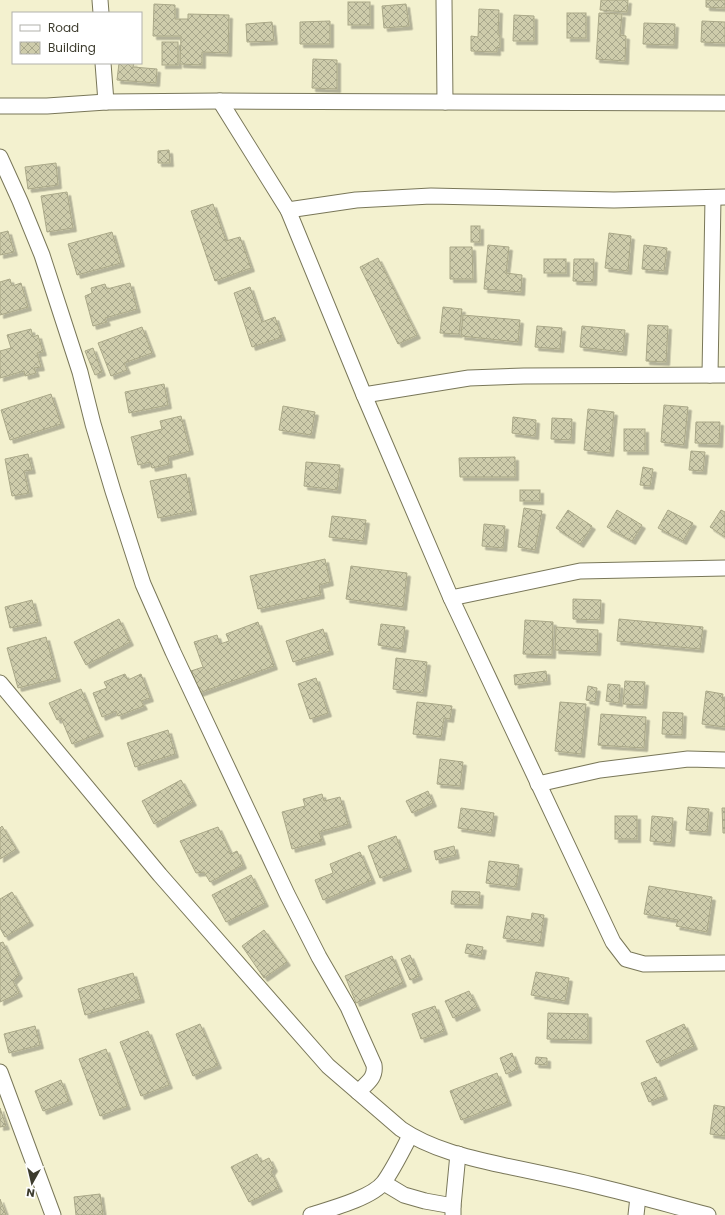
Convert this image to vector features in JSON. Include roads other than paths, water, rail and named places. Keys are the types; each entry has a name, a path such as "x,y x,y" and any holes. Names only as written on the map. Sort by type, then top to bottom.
{"street":[{"path":"100,0 101,12"},
{"path":"444,0 445,102"},
{"path":"103,64 106,102"},
{"path":"220,101 288,210 364,395 451,598 612,942 626,959 644,964 725,963"},
{"path":"0,106 46,106 106,102 220,101 725,103"},
{"path":"0,156 46,269 80,372 112,491 143,584 173,652 287,894 319,957 348,1008 374,1065 375,1072 372,1078 358,1092"},
{"path":"288,210 356,200 432,196 614,200 719,198 710,375"},
{"path":"364,395 469,378 531,376 725,375"},
{"path":"451,598 580,571 725,568"},
{"path":"0,683 160,875 328,1066 410,1136 433,1146 486,1162 594,1185 708,1215"},
{"path":"538,784 600,770 688,759 725,760"},
{"path":"0,1072 53,1215"},
{"path":"311,1215 349,1203 367,1195 384,1183 410,1136"},
{"path":"384,1183 404,1194 453,1210 458,1154"},
{"path":"636,1215 638,1197"}]}
